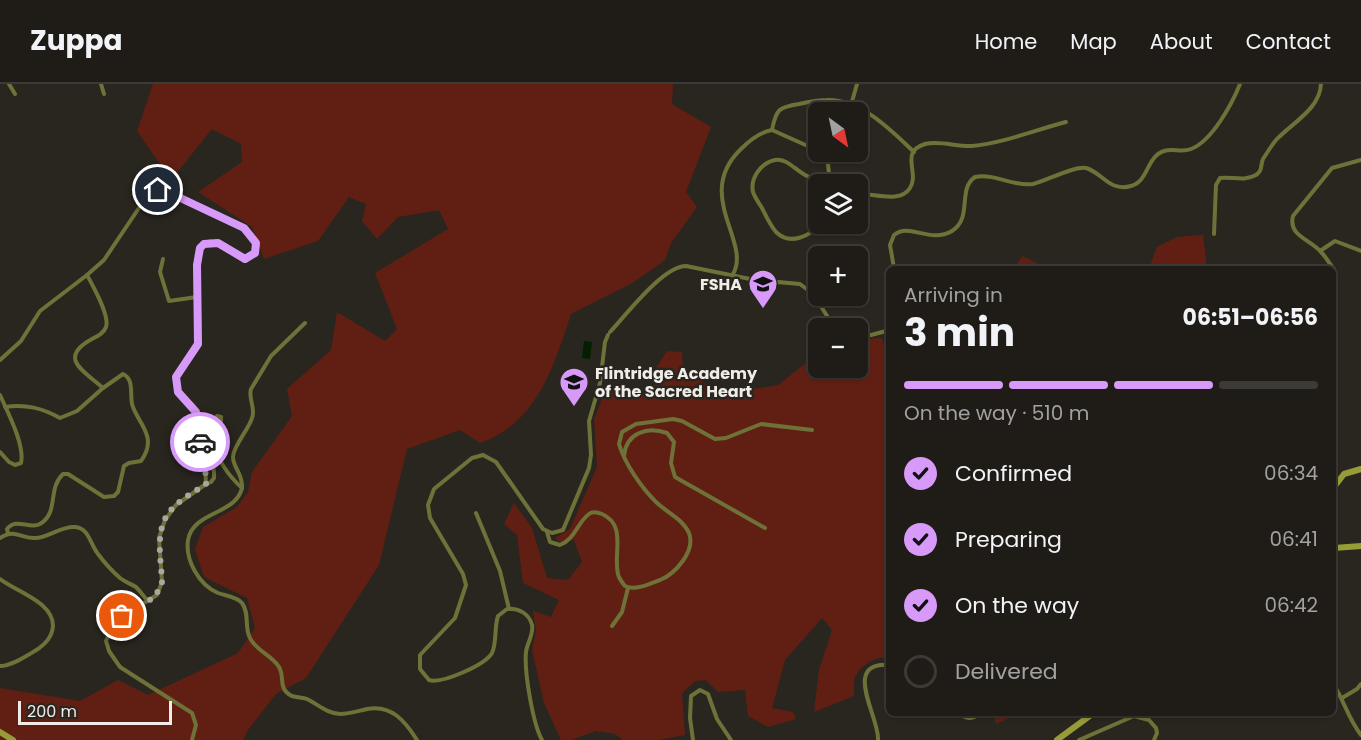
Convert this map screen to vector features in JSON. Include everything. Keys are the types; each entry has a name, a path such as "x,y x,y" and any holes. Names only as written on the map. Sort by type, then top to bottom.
{"street":[{"path":"9,84 15,94"},
{"path":"101,84 104,94"},
{"path":"852,102 857,84"},
{"path":"894,266 890,245 894,235 904,230 933,236 953,231 963,217 967,186 975,177 982,176 1014,184 1030,184 1052,179 1081,168 1088,169 1113,186 1131,186 1142,178 1154,157 1159,153 1168,150 1188,150 1203,141 1215,129 1240,84"},
{"path":"1214,234 1216,185 1220,178 1246,179 1259,172 1273,144 1315,104 1320,94 1321,84"},
{"path":"810,102 828,99 840,102"},
{"path":"772,130 776,114 786,106 808,102"},
{"path":"868,114 914,152"},
{"path":"868,193 895,197 904,194 913,183 911,161 914,152 928,144 971,146 1030,133 1066,122"},
{"path":"733,274 738,265 738,255 727,223 722,183 728,168 738,152 759,135 772,130 808,146"},
{"path":"808,178 784,161 776,160 764,166 757,173 753,181 753,191 772,227 782,237 790,239 809,234"},
{"path":"1331,266 1320,250 1295,232 1291,224 1293,216 1332,168 1361,160"},
{"path":"0,360 21,341 40,311 104,260 144,199 158,190 174,195 244,228 256,243 255,253 245,259 218,243 204,244 200,248 197,297 198,344 176,377 176,385 183,398 196,412 200,448 205,463 206,484"},
{"path":"1320,250 1335,241 1361,251"},
{"path":"162,259 160,272 169,301 197,297"},
{"path":"547,531 560,532 566,527 589,468 591,454 589,421 600,383 605,342 609,334 662,276 676,267 694,266 768,282 800,284 813,294 828,318"},
{"path":"87,275 107,320 106,328 79,348 75,353 75,359 77,365 102,387"},
{"path":"305,323 271,356 251,389 252,417 233,453 243,480 240,496 192,530 188,549 190,558 200,578 213,590 238,599 243,605 246,611 249,637 281,669 282,687 288,694 306,698 327,712 336,714 377,707 391,710 417,740"},
{"path":"868,335 886,331"},
{"path":"5,407 30,406 60,418 77,411 102,387 123,374 129,379 133,405 147,429 146,452 138,462 124,466 118,492 110,497 104,497 68,474 63,474 54,486 50,513 44,522 36,526 10,524 7,529 8,533"},
{"path":"0,395 21,446 23,456 21,463 15,465 9,462 0,452"},
{"path":"192,740 196,725 192,714 120,668 109,651 106,641 115,621 157,596 162,582 159,538 165,520 176,505 214,478 207,443 217,416 221,417 222,423 216,449 228,472 242,488"},
{"path":"542,740 534,720 527,667 526,650 532,629 529,618 522,611 504,610 498,616 493,651 482,663 441,681 433,682 423,675 419,664 420,656 451,624 466,585 463,574 430,518 428,505 434,489 472,458 483,455 496,462 547,531 550,542 556,545 569,540 588,515 595,512 604,515 616,528 618,534 618,573 622,583 628,588 639,587 670,575 678,567 688,549 690,540 683,524 647,492 624,457 619,444 620,435 631,425 678,420 709,438 720,439 761,424 812,430"},
{"path":"624,457 627,444 633,435 656,430 667,433 674,442 670,463 675,477 765,528"},
{"path":"1336,484 1344,474 1361,469"},
{"path":"476,513 500,571 509,609"},
{"path":"0,538 8,533 40,538 72,527 81,528 99,556 118,577 134,586 148,601"},
{"path":"1336,548 1361,546"},
{"path":"0,579 45,606 53,622 48,641 10,664 0,666"},
{"path":"612,626 622,612 628,588"},
{"path":"878,740 878,729 867,699 864,682 871,668 886,665"},
{"path":"1342,698 1361,684"},
{"path":"1336,688 1351,722 1361,735"},
{"path":"693,740 690,702 691,696 700,690 708,694 717,719 731,740"},
{"path":"964,716 970,719 978,716"},
{"path":"1057,740 1090,716"},
{"path":"1079,740 1130,716"},
{"path":"1139,716 1149,720 1156,728 1154,740"},
{"path":"0,732 13,740"}],"shaded area":[{"path":"153,84 673,84 672,104 711,127 686,192 697,207 671,243 665,260 634,282 571,314 550,372 529,407 516,422 500,434 480,443 460,430 407,449 379,565 306,678 276,694 243,740 0,740 0,688 80,701 118,680 148,695 238,653 255,628 247,598 204,577 195,549 203,527 237,507 248,492 252,472 292,416 287,389 331,350 337,312 385,341 397,329 375,273 448,229 439,210 398,217 377,239 362,221 366,204 349,197 318,241 264,259 252,227 198,192 242,162 241,144 212,129 171,180 137,131"},
{"path":"1203,235 1207,266 1150,266 1157,247 1177,237"},
{"path":"1022,256 1043,266 1016,266"},
{"path":"882,338 886,353 886,658 873,660 859,671 854,681 854,696 814,712 819,670 832,630 822,618 785,660 772,708 793,712 796,719 768,727 748,716 745,690 718,692 706,680 695,681 682,693 685,735 658,740 623,740 615,734 596,731 571,740 561,740 544,703 532,650 536,630 533,611 551,617 559,600 523,583 517,535 504,524 514,503 532,528 547,578 568,580 582,562 574,540 559,542 555,538 570,529 597,467 594,419 605,391 652,395 656,368 667,351 682,352 683,370 724,394 778,385 808,362 808,378 868,378 868,339"},
{"path":"584,341 592,342 590,359 582,358"},
{"path":"994,716 1014,716 996,724"}],"way so far":[{"path":"122,616 157,596 162,582 159,538 161,528 176,505 206,484 206,470 200,442"}],"place":[{"name":"FSHA","path":"763,310"},
{"name":"Flintridge Academy of the Sacred Heart","path":"574,408"}],"route":[{"path":"158,190 188,201 227,222 244,228 254,238 257,249 245,259 218,243 204,244 200,248 197,265 198,344 179,371 176,385 178,392 196,412 200,442"}]}
